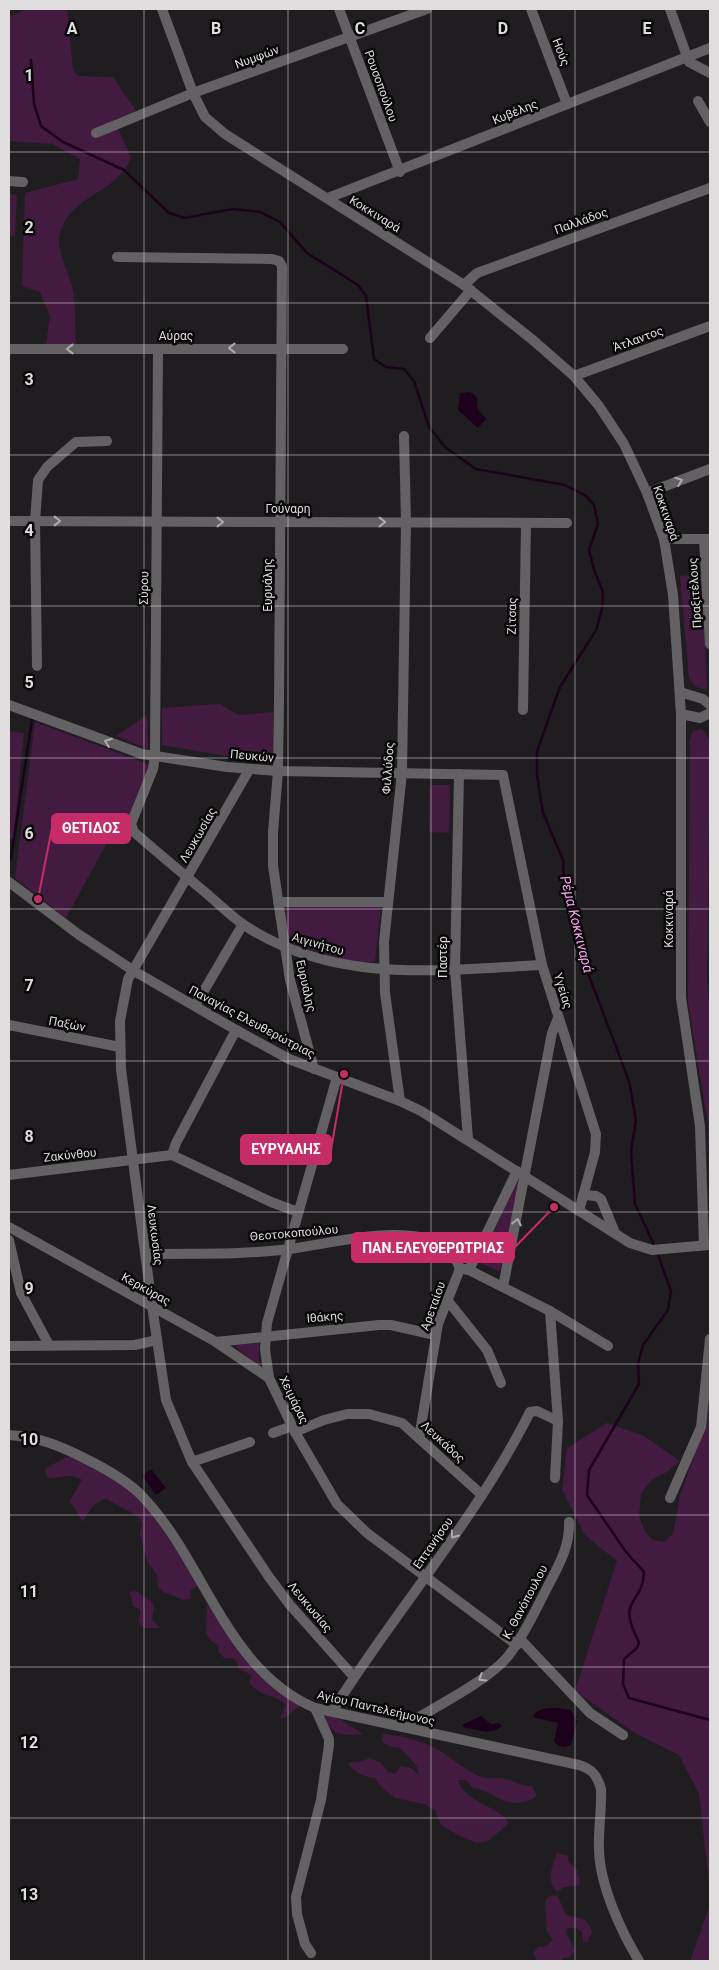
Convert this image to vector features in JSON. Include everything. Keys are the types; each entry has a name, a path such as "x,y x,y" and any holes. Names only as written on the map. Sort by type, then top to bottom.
{"street":[{"name":"Κοκκιναρά","path":"162,9 193,93 205,117 224,134 468,288 534,341 574,376 599,406 619,437 647,493 664,539 673,595 681,714 681,998 700,1126 707,1245"},
{"name":"Ρουσοπούλου","path":"339,9 400,172"},
{"name":"Νυμφών","path":"96,133 193,93 427,9"},
{"name":"Ηούς","path":"531,9 567,104"},
{"path":"670,9 689,62 710,73"},
{"name":"Κυβέλης","path":"328,198 400,172 710,48"},
{"path":"698,101 710,122"},
{"path":"9,181 23,182"},
{"name":"Παλλάδος","path":"430,338 477,273 710,188"},
{"name":"Ευρυάλης","path":"117,257 276,260 282,266 278,771 272,841 278,902 290,980 314,1069"},
{"name":"Άτλαντος","path":"574,376 710,326"},
{"name":"Αύρας","path":"9,349 343,349"},
{"name":"Σύρου","path":"131,824 153,768 154,756 158,349"},
{"name":"Φιλλύδος","path":"400,1101 383,970 388,902 402,773 406,522 404,436"},
{"path":"37,666 36,521 37,487 41,473 76,442 107,441"},
{"path":"647,493 710,469"},
{"name":"Γούναρη","path":"9,521 566,523"},
{"name":"Ζίτσας","path":"523,710 526,523"},
{"path":"664,539 707,539"},
{"name":"Πραξιτέλους","path":"707,539 710,644"},
{"path":"680,692 703,699 710,706"},
{"name":"Πευκών","path":"9,705 120,746 154,756 249,770 503,775"},
{"path":"681,714 700,718 710,713"},
{"name":"Λευκωσίας","path":"249,770 128,979 123,1003 120,1047 133,1161 156,1340 166,1400 192,1462 290,1605 354,1677"},
{"name":"Παστέρ","path":"459,774 454,969 468,1139"},
{"name":"Υγείας","path":"503,775 542,965 596,1134 595,1152 579,1211"},
{"name":"Αιγινήτου","path":"131,824 134,832 243,924 285,948 354,967 383,970 542,965"},
{"name":"Παναγίας Ελευθερώτριας","path":"9,882 78,934 134,971 236,1030 289,1059 400,1101 468,1139 579,1211 642,1248 664,1250 707,1245"},
{"path":"278,902 388,902"},
{"path":"195,1006 243,924"},
{"name":"Αρεταίου","path":"419,1438 435,1334 448,1301 465,1269 521,1174 552,1033 558,1018"},
{"name":"Παξών","path":"9,1025 120,1047"},
{"path":"236,1030 176,1143 172,1155 271,1202 298,1212"},
{"name":"Χειμάρας","path":"337,1077 273,1300 265,1349 268,1378 294,1429 337,1504 367,1532 424,1577 518,1642 590,1713 623,1735"},
{"name":"Ζακύνθου","path":"9,1175 172,1155"},
{"name":"Αρεταίου","path":"503,1287 524,1187 521,1174"},
{"path":"583,1195 596,1196 601,1199 615,1233"},
{"name":"Κερκύρας","path":"9,1227 216,1342 268,1378"},
{"name":"Θεοτοκοπούλου","path":"146,1254 288,1249 399,1236 429,1239 438,1242 465,1269 550,1311 608,1346"},
{"path":"9,1240 21,1293 49,1345"},
{"path":"448,1301 487,1350 501,1382"},
{"path":"550,1311 558,1421 555,1478"},
{"name":"Ιθάκης","path":"216,1342 266,1335 379,1325 435,1334"},
{"path":"670,1498 701,1426 710,1338"},
{"path":"9,1346 135,1345 156,1340"},
{"name":"Επτανήσου","path":"333,1710 354,1677 482,1495 510,1451 530,1412 537,1411 558,1421"},
{"name":"Λευκάδος","path":"273,1433 324,1420 359,1414 402,1423 482,1495"},
{"name":"Αγίου Παντελεήμονος","path":"9,1435 40,1438 64,1447 111,1473 133,1488 151,1507 192,1564 228,1629 241,1647 272,1680 305,1704 315,1708 333,1710 402,1727 579,1765 595,1774 601,1788 601,1865 616,1919 623,1936 639,1961"},
{"path":"192,1462 250,1442"},
{"name":"Κ. Θανόπουλου","path":"402,1727 491,1672 508,1657 518,1642 564,1554 570,1535 569,1522"},
{"path":"312,1953 306,1944 299,1922 296,1897 322,1800 329,1745 327,1734 315,1708"}],"shaded area":[{"path":"29,9 67,9 73,70 78,76 113,77 136,111 114,120 131,157 125,169 106,187 73,210 65,221 60,234 61,255 74,296 76,344 46,344 50,316 40,292 22,286 25,193 78,179 80,159 52,144 9,141 9,16"},
{"path":"9,194 17,195 15,236 9,236"},
{"path":"470,392 476,397 477,408 486,419 478,428 458,410 460,393"},
{"path":"702,574 707,690 696,687 689,679 680,576"},
{"path":"220,704 238,715 273,712 273,764 162,745 162,708"},
{"path":"147,715 148,749 116,736"},
{"path":"35,722 150,765 125,827 117,824 66,918 15,878"},
{"path":"700,729 704,731 710,741 707,983 710,1015 710,1217 708,1125 688,1001 690,741 692,732"},
{"path":"9,731 24,733 13,839 9,839"},
{"path":"430,785 450,785 449,833 429,832"},
{"path":"285,905 381,907 375,962 356,962 291,945 287,935"},
{"path":"517,1182 519,1183 501,1270 498,1271 482,1264 482,1258"},
{"path":"259,1341 259,1367 235,1346 235,1343"},
{"path":"710,1396 710,1891 699,1794 679,1755 635,1733 575,1691 617,1561 585,1535 562,1489 567,1448 607,1423 644,1436 680,1461 665,1473 651,1480 641,1494 639,1516 645,1532 653,1540 664,1542 673,1534 680,1496 705,1425"},
{"path":"73,1455 127,1486 146,1506 201,1586 195,1587 190,1592 191,1599 184,1600 163,1592 158,1586 157,1574 148,1563 140,1534 142,1524 138,1516 106,1499 98,1502 92,1508 83,1522 70,1501 82,1480 73,1476 48,1478 45,1470"},
{"path":"151,1469 166,1488 156,1495 142,1476"},
{"path":"136,1591 152,1602 154,1608 152,1620 160,1628 146,1628 140,1625 138,1619 141,1613 139,1609 133,1606 130,1592"},
{"path":"207,1604 235,1647 254,1668 303,1706 280,1719 286,1705 276,1698 257,1691 249,1682 252,1675 239,1669 236,1660 224,1658 219,1652 218,1645 211,1641 206,1633"},
{"path":"560,1708 571,1710 577,1722 571,1745 564,1747 554,1742 558,1723 533,1717 541,1710"},
{"path":"322,1713 341,1720 363,1734 349,1735 338,1733 325,1721"},
{"path":"481,1716 491,1724 499,1723 502,1726 488,1732 466,1728 462,1725"},
{"path":"383,1734 407,1738 432,1746 484,1778 503,1778 532,1786 537,1796 519,1803 511,1802 473,1788 466,1780 458,1780 467,1794 497,1812 509,1823 488,1841 477,1843 441,1825 435,1810 424,1804 395,1798 380,1786 375,1778 359,1774 353,1769 348,1763 370,1758 381,1763 388,1772 395,1774 401,1766 411,1768 420,1776 416,1765 400,1748 391,1747 382,1742"},
{"path":"557,1853 568,1856 568,1862 577,1872 580,1885 564,1887 557,1892 552,1883 551,1873"},
{"path":"552,1895 558,1897 566,1915 585,1921 592,1932 587,1943 583,1942 582,1932 576,1928 567,1928 566,1933 575,1950 570,1957 563,1958 561,1961 537,1961 533,1953 538,1947 547,1946 553,1940 546,1930 545,1907 546,1899"},
{"path":"710,1905 710,1961 691,1961 691,1959"}],"waterway":[{"name":"Ρέμα Κοκκιναρά","path":"31,60 34,104 41,126 63,142 124,170 169,213 185,218 232,209 260,212 280,222 307,253 358,285 366,296 374,359 386,367 404,369 414,381 429,427 446,448 476,469 565,485 586,496 594,505 598,524 589,550 594,570 603,592 602,609 596,630 560,687 537,751 537,775 543,813 563,860 564,882 572,902 588,973 629,1081 636,1120 631,1152 635,1204 655,1247"},
{"path":"9,860 11,858 32,720"},
{"name":"Ρέμα Κοκκιναρά","path":"657,1252 671,1291 668,1310 643,1345 638,1364 639,1384 589,1470 587,1495 626,1552 644,1572 643,1583 630,1609 632,1627 639,1642 637,1648 624,1659 623,1684 629,1698 710,1720"}],"place":[{"name":"ΘΕΤΙΔΟΣ","path":"38,899"},
{"name":"ΕΥΡΥΑΛΗΣ","path":"344,1074"},
{"name":"ΠΑΝ.ΕΛΕΥΘΕΡΩΤΡΙΑΣ","path":"554,1207"}]}
